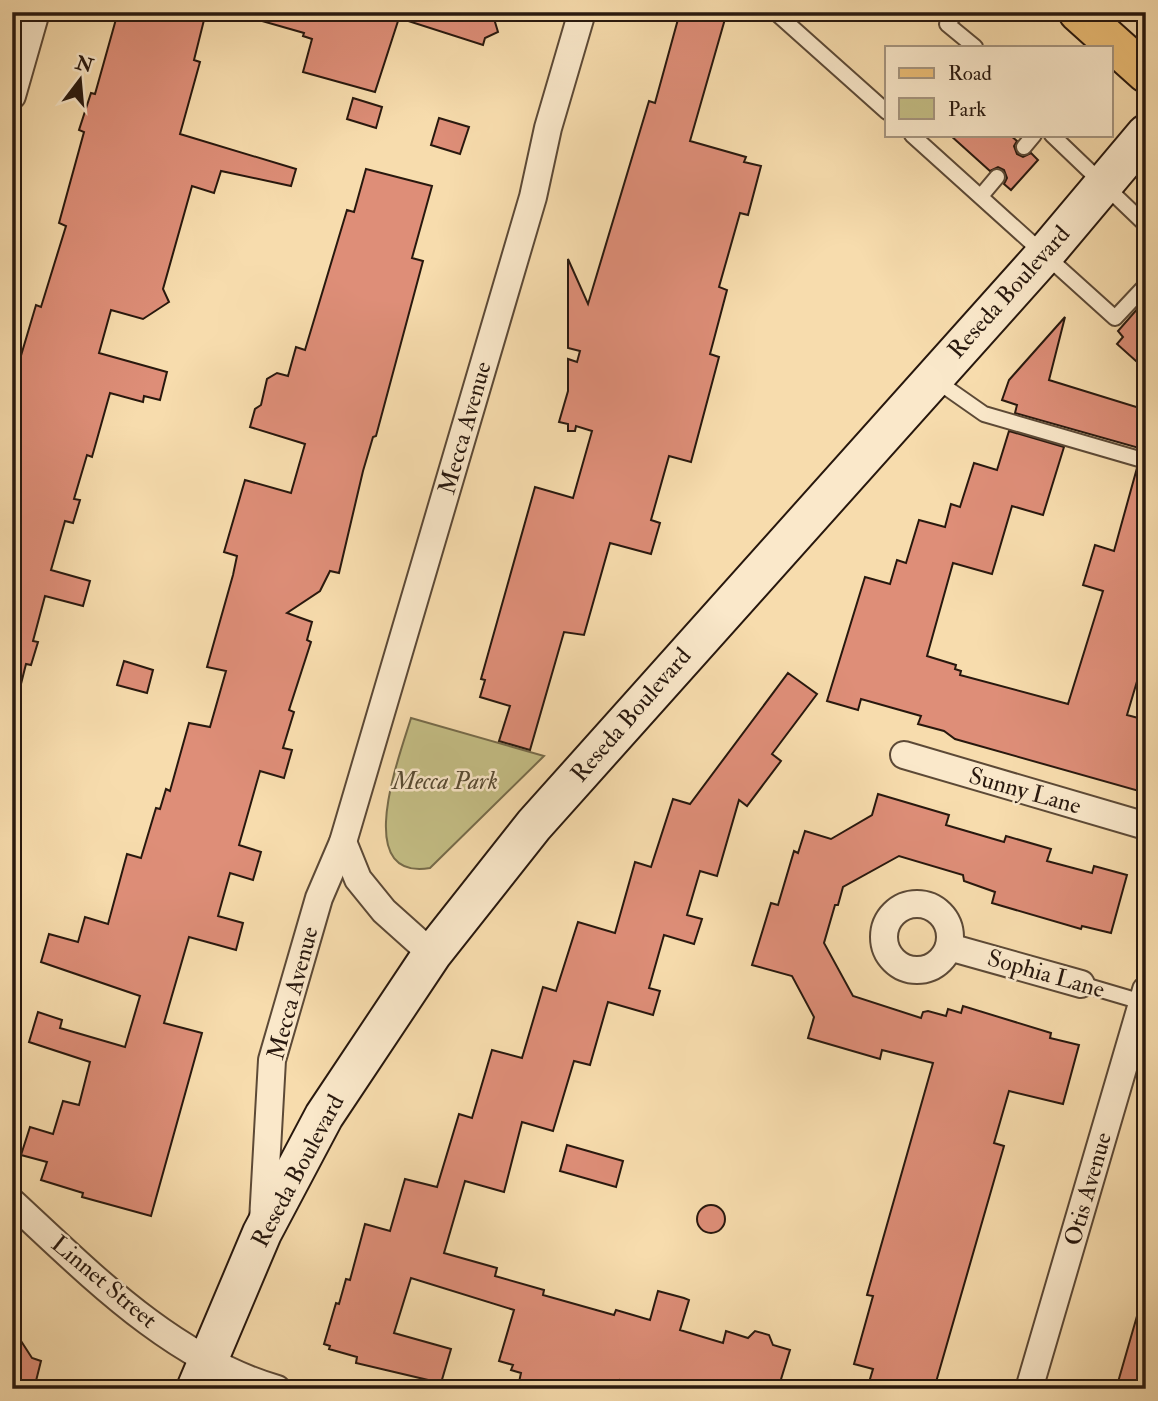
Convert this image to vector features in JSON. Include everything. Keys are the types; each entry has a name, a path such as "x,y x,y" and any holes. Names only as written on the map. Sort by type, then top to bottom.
{"main road":[{"path":"1086,26 1112,46"},
{"path":"1112,46 1146,73"},
{"name":"Reseda Boulevard","path":"201,1374 262,1233 324,1116 432,954 534,825 1045,254 1146,134"}],"street":[{"path":"12,96 36,12"},
{"name":"Mecca Avenue","path":"262,1233 272,1060 320,898 343,842 533,197 548,128 582,12"},
{"name":"Sunny Lane","path":"904,755 1146,826"},
{"path":"343,842 358,879 384,911 432,954"},
{"name":"Sophia Lane","path":"949,947 1082,984"},
{"name":"Otis Avenue","path":"1029,1389 1144,996"},
{"name":"Linnet Street","path":"12,1202 201,1374 277,1389"}],"lane":[{"path":"775,12 885,110"},
{"path":"957,12 947,24 974,46"},
{"path":"913,136 1115,318 1146,285"},
{"path":"1024,147 1033,136"},
{"path":"1053,136 1102,187 1146,225"},
{"path":"981,196 997,177"},
{"path":"933,378 984,414 1146,461"},
{"name":"Sophia Lane","path":"1082,984 1144,996"}],"green space":[{"name":"Mecca Park","path":"411,718 544,756 430,868 406,867 392,855 386,836 391,785"}],"building":[{"path":"118,12 206,12 194,60 200,62 180,134 296,169 291,186 221,171 214,193 192,186 163,289 169,302 143,319 111,310 99,353 167,372 160,400 144,396 143,402 110,393 92,457 87,455 74,499 80,500 73,523 65,521 51,570 90,581 83,606 45,596 33,641 38,642 31,665 26,664 20,688 12,687 12,436 17,419 12,417 12,386 36,305 41,307 66,226 59,223 84,132 79,130 91,93 95,94"},
{"path":"256,12 492,12 498,32 485,38 483,45 399,18 375,92 303,72 312,39 303,36 304,33 255,19"},
{"path":"680,12 727,12 690,141 746,157 744,162 761,166 748,215 740,213 719,287 727,290 710,354 719,357 691,462 669,456 651,520 660,523 651,554 610,543 584,635 564,632 530,750 499,741 510,706 480,697 485,680 481,679 535,487 573,498 592,431 576,426 575,431 568,431 568,424 559,422 568,391 568,359 577,362 580,351 568,348 568,259 588,304 649,101 655,103"},
{"path":"353,98 382,107 376,128 347,119"},
{"path":"439,118 469,127 460,154 431,145"},
{"path":"951,136 1011,136 1017,141 1014,146 1017,154 1023,157 1031,153 1038,160 1011,190 1004,184 1007,178 1004,170 998,167 990,171"},
{"path":"366,169 432,186 412,258 423,261 376,436 373,437 363,471 339,573 330,571 320,591 287,613 312,622 307,640 311,642 289,710 294,712 283,748 292,750 284,778 260,771 239,845 261,852 253,880 230,873 218,916 243,923 236,950 189,937 164,1023 202,1033 151,1216 82,1197 83,1193 41,1180 47,1162 21,1155 30,1127 53,1134 63,1101 79,1105 90,1062 29,1042 38,1012 62,1020 60,1028 125,1047 140,996 41,962 49,934 78,942 85,917 108,924 127,854 141,858 156,808 160,809 166,789 170,791 189,723 210,727 226,671 207,667 237,556 224,552 245,480 291,493 305,444 250,427 255,409 261,405 267,379 277,373 288,376 296,347 305,350 347,210 354,212"},
{"path":"1146,299 1146,370 1117,344 1123,337 1118,331"},
{"path":"1065,317 1049,380 1146,410 1146,450 1015,413 1017,405 1002,400 1009,380"},
{"path":"1009,431 1064,447 1043,515 1012,506 992,574 953,563 927,656 956,665 955,669 961,671 960,675 1068,704 1103,591 1083,585 1095,545 1114,551 1137,468 1146,470 1146,669 1141,668 1127,715 1146,720 1146,793 955,739 944,731 918,724 921,716 861,699 858,710 827,701 865,577 890,584 897,560 906,563 919,520 945,527 951,504 960,507 974,463 997,470"},
{"path":"124,661 153,670 147,693 117,685"},
{"path":"788,673 817,694 772,754 781,761 747,806 739,800 717,876 700,871 687,915 702,919 694,944 664,935 649,988 660,991 653,1015 608,1002 590,1065 574,1061 553,1131 522,1122 504,1192 465,1181 444,1253 497,1268 495,1276 544,1290 543,1295 614,1315 616,1310 650,1320 658,1291 689,1300 680,1330 723,1343 726,1331 748,1338 755,1331 769,1335 773,1345 790,1350 778,1389 650,1389 620,1380 618,1389 544,1389 519,1382 521,1373 511,1370 513,1365 499,1361 514,1310 411,1278 394,1333 451,1349 441,1383 356,1363 357,1357 329,1349 330,1346 324,1344 336,1303 339,1304 346,1279 350,1280 365,1224 390,1231 405,1179 437,1187 459,1114 472,1118 492,1050 522,1058 543,987 556,991 578,922 615,933 635,862 651,867 673,799 690,804"},
{"path":"878,794 949,815 946,825 1004,842 1006,836 1051,849 1047,861 1092,873 1094,866 1127,875 1111,933 1082,926 1081,929 992,903 995,892 964,881 963,875 899,856 843,887 838,905 835,905 824,943 853,996 921,1018 923,1012 928,1011 946,1016 948,1009 961,1013 963,1006 1051,1033 1050,1038 1079,1045 1063,1104 1009,1091 994,1143 1004,1146 934,1389 867,1389 873,1369 854,1364 873,1296 867,1295 933,1063 882,1050 880,1059 808,1038 814,1017 792,976 752,965 771,903 778,905 794,851 798,853 805,831 831,839 872,815"},
{"path":"567,1145 623,1161 616,1187 560,1171"},
{"path":"711,1205 721,1209 725,1219 721,1229 711,1233 701,1229 697,1219 701,1209"},
{"path":"1139,1309 1146,1310 1146,1389 1116,1389"},
{"path":"12,1327 32,1358 41,1361 34,1389 12,1389"}]}
